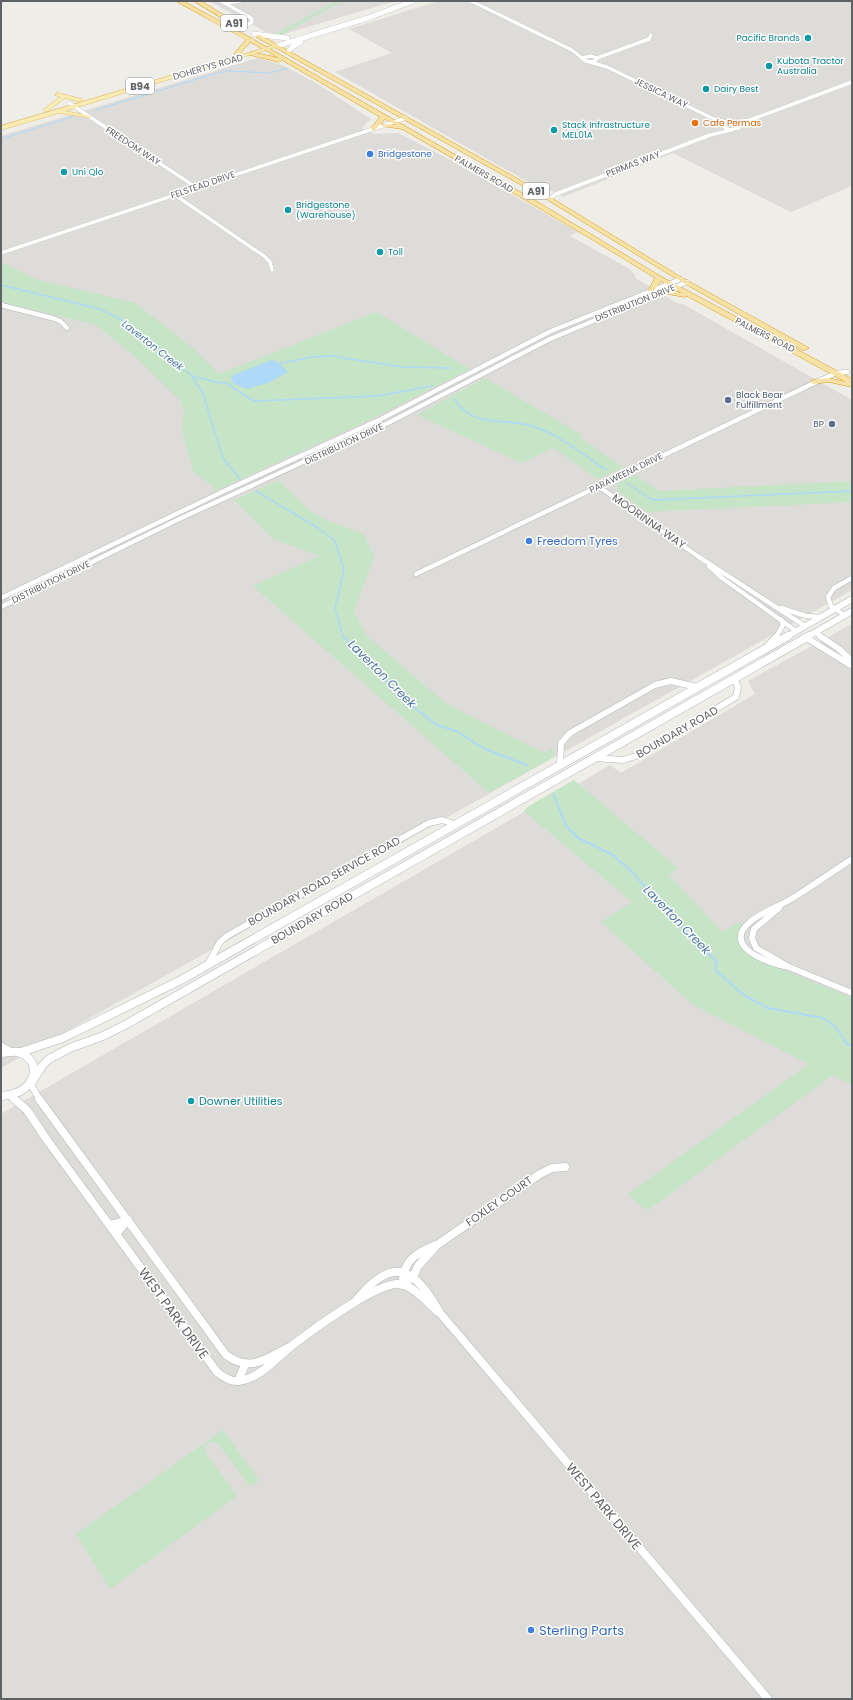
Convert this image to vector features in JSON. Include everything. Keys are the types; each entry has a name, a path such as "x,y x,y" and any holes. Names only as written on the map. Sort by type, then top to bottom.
{"highway":[{"name":"PALMERS ROAD","path":"179,1 265,48 592,236 672,286 818,363 850,373"},
{"name":"PALMERS ROAD","path":"197,1 546,197 837,370 852,382"},
{"path":"237,54 249,39"},
{"path":"252,54 289,62"},
{"path":"373,129 384,116"},
{"path":"384,125 410,131"},
{"path":"651,291 658,278"},
{"path":"665,292 692,296"},
{"path":"815,382 822,373 818,363"},
{"path":"815,382 829,380 852,385"}],"main road":[{"name":"DOHERTYS ROAD","path":"274,45 287,38 408,1"},
{"name":"DOHERTYS ROAD","path":"1,128 58,111 80,100 237,54 316,34 368,18 413,1"},
{"path":"254,34 287,38"},
{"path":"288,52 292,47 316,34"},
{"name":"DOHERTYS ROAD","path":"1,123 46,110 98,99 252,54 265,48"},
{"path":"46,110 60,97 80,100"},
{"path":"82,112 98,99"},
{"path":"58,111 89,117"},
{"name":"BOUNDARY ROAD","path":"21,1052 63,1038 181,980 852,599"},
{"name":"BOUNDARY ROAD","path":"5,1096 22,1091 49,1059 70,1048 103,1036 125,1025 852,611"},
{"path":"805,626 815,632"},
{"path":"796,631 805,637"},
{"path":"714,677 734,678"},
{"path":"454,824 463,833"},
{"path":"5,1052 21,1052 27,1055 35,1066 35,1073 32,1081"}],"street":[{"path":"222,2 235,3 241,1"},
{"path":"471,1 572,50 597,59"},
{"path":"222,2 252,20 243,28"},
{"path":"232,7 235,3"},
{"path":"590,62 611,52 649,39 652,35"},
{"path":"572,50 582,58 611,52"},
{"name":"JESSICA WAY","path":"582,58 584,60 607,67 714,119 724,127 732,130"},
{"name":"JESSICA WAY","path":"597,59 607,67"},
{"path":"732,123 750,120 852,82"},
{"name":"FREEDOM WAY","path":"71,105 197,188"},
{"name":"FELSTEAD DRIVE","path":"1,253 406,118"},
{"name":"JESSICA WAY","path":"714,119 732,123 740,127"},
{"path":"740,127 750,120"},
{"name":"PERMAS WAY","path":"710,135 725,125 732,123"},
{"name":"PERMAS WAY","path":"546,197 710,135 737,130 740,127"},
{"name":"PERMAS WAY","path":"546,197 556,194"},
{"path":"174,195 264,256 270,262 272,270"},
{"name":"DISTRIBUTION DRIVE","path":"1,598 201,502 351,433 561,326 651,291 672,286 684,280"},
{"name":"DISTRIBUTION DRIVE","path":"1,607 208,506 401,417 550,339 665,292 672,286 684,280"},
{"path":"1,305 52,318 60,321 67,328"},
{"path":"596,312 603,317"},
{"path":"581,318 588,323"},
{"path":"561,326 568,331"},
{"path":"479,368 487,372"},
{"name":"PARAWEENA DRIVE","path":"416,574 815,382 837,370"},
{"path":"394,412 401,417"},
{"path":"351,433 357,438"},
{"name":"MOORINNA WAY","path":"598,486 699,556 805,626"},
{"path":"201,502 208,506"},
{"path":"146,528 153,533"},
{"name":"MOORINNA WAY","path":"699,556 722,578 796,631"},
{"path":"844,615 830,605 829,594 834,588 852,578"},
{"name":"MOORINNA WAY","path":"770,603 806,616 820,618"},
{"path":"764,649 781,631 783,625 781,619"},
{"path":"815,632 839,649 852,661"},
{"path":"805,637 828,653 852,666"},
{"name":"BOUNDARY ROAD","path":"595,758 623,760 639,755 736,697 739,692 738,685 734,678"},
{"path":"560,765 561,743 570,733 655,685 672,682 697,687"},
{"name":"BOUNDARY ROAD SERVICE ROAD","path":"208,964 220,942 227,936 429,823 441,819 454,824"},
{"path":"789,967 776,965 756,957 744,947 741,940 743,931 751,922 764,913 781,906 852,859"},
{"path":"781,906 772,916 754,930 752,938 759,950 789,967 852,993"},
{"path":"1,1046 5,1052"},
{"name":"WEST PARK DRIVE","path":"32,1081 42,1104 226,1355 236,1362 245,1365"},
{"name":"WEST PARK DRIVE","path":"5,1096 27,1110 217,1372 226,1379 238,1381"},
{"name":"FOXLEY COURT","path":"403,1285 413,1277 418,1266 437,1245 540,1174 552,1168 565,1167"},
{"path":"110,1225 128,1220"},
{"path":"116,1234 128,1220"},
{"name":"FOXLEY COURT","path":"403,1272 415,1256 426,1249 437,1245"},
{"path":"238,1381 252,1377 261,1372 293,1345 355,1302 390,1284 403,1285 403,1272 393,1272 378,1280 360,1295 355,1302"},
{"name":"WEST PARK DRIVE","path":"403,1272 413,1277 424,1288 440,1312 768,1699"},
{"name":"WEST PARK DRIVE","path":"403,1285 415,1292 440,1312"},
{"path":"238,1381 245,1365 262,1361 293,1345"}],"shaded area":[{"path":"209,1 395,1 281,35 268,33"},
{"path":"439,1 852,1 852,186 791,212 673,153 563,197 552,191 542,190 335,72 392,53 349,29"},
{"path":"258,58 282,65 316,83 371,119 362,128 374,134 398,133 445,157 578,232 570,236 631,270 636,277 635,278 677,303 683,304 852,400 852,590 1,1068 1,136"},
{"path":"852,624 852,1699 1,1699 1,1114 522,813 529,806 574,780 578,784 610,765 621,773 755,694 748,681"}],"green space":[{"path":"336,1 343,1 281,35 275,34"},
{"path":"1,262 35,279 135,303 188,344 219,374 376,312 470,369 378,416 217,490 193,471 182,430 184,411 180,400 138,359 96,325 1,302"},
{"path":"485,378 582,435 579,437 623,467 598,479 553,448 522,463 417,415"},
{"path":"635,475 660,491 852,481 852,502 647,512 617,491 618,483"},
{"path":"278,480 310,511 322,518 365,535 374,557 354,612 367,636 452,707 544,753 552,748 554,757 489,793 253,586 319,556 273,539 234,500"},
{"path":"574,780 678,868 669,875 722,932 739,922 742,925 738,933 738,941 748,955 852,998 852,1085 833,1075 648,1210 643,1208 628,1194 809,1064 692,1004 601,922 632,902 524,811 529,806"},
{"path":"223,1430 259,1480 250,1487 217,1442 211,1442 205,1446 205,1452 237,1496 110,1589 76,1534"}],"water":[{"path":"272,360 279,363 288,372 268,383 246,389 233,383 231,376"}],"waterway":[{"path":"96,110 217,73 230,71 269,73 288,68"},
{"path":"1,139 72,117"},
{"name":"Laverton Creek","path":"1,285 100,309 126,322 192,376"},
{"path":"277,364 312,357 331,356 402,367 450,368"},
{"path":"192,376 215,382 226,383 254,401 378,396 432,386"},
{"name":"Laverton Creek","path":"192,376 203,394 223,458 240,479"},
{"path":"454,399 472,416 493,421 526,424 547,432 573,447 606,470"},
{"path":"627,483 652,500 852,491"},
{"name":"Laverton Creek","path":"256,491 318,528 335,541 344,570 335,608 343,637"},
{"name":"Laverton Creek","path":"343,636 412,706 437,725 456,731 485,749 527,765"},
{"name":"Laverton Creek","path":"554,795 566,826 578,838 613,855 634,874 664,910 717,962 715,970 745,996 768,1008 823,1018 836,1027 847,1044 852,1046"}],"place":[{"name":"Pacific Brands","path":"808,38"},
{"name":"Kubota Tractor Australia","path":"769,66"},
{"name":"Dairy Best","path":"706,89"},
{"name":"Cafe Permas","path":"695,123"},
{"name":"Stack Infrastructure MEL01A","path":"554,130"},
{"name":"Bridgestone","path":"370,154"},
{"name":"Uni Qlo","path":"64,172"},
{"name":"Bridgestone (Warehouse)","path":"288,210"},
{"name":"Toll","path":"380,252"},
{"name":"Black Bear Fulfillment","path":"728,400"},
{"name":"BP","path":"832,424"},
{"name":"Freedom Tyres","path":"529,541"},
{"name":"Downer Utilities","path":"191,1101"},
{"name":"Sterling Parts","path":"531,1630"}]}
